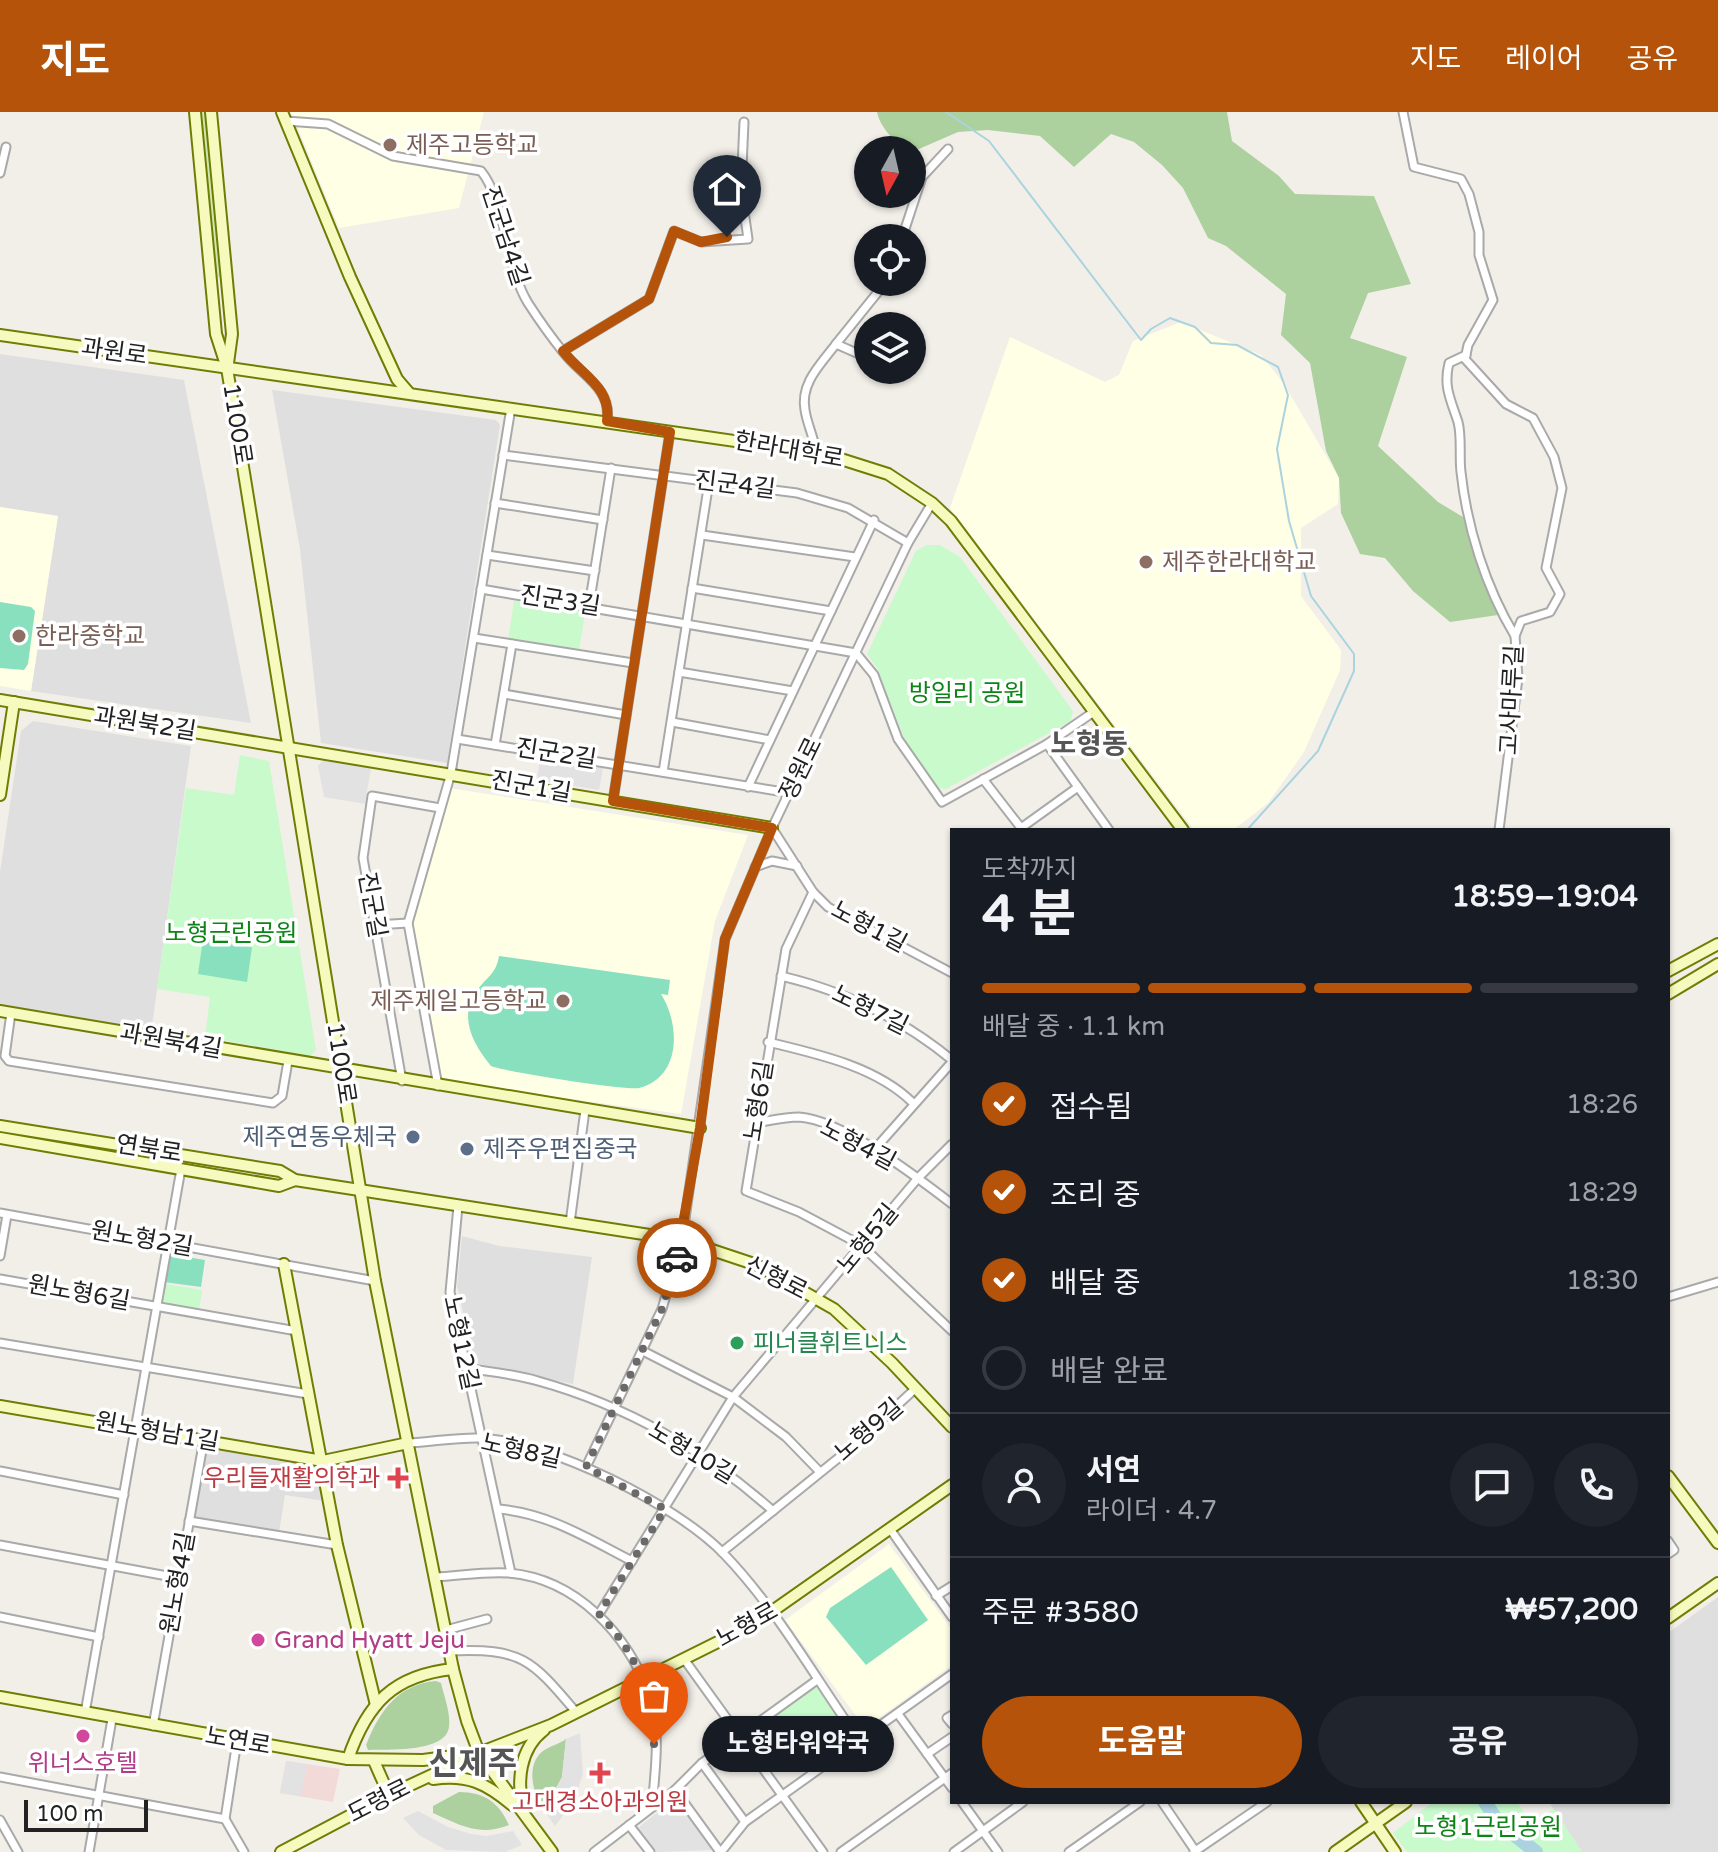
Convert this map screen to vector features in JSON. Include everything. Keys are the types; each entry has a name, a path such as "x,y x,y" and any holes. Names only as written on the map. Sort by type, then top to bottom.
{"main road":[{"name":"1100로","path":"195,112 216,334 227,368 363,1189 375,1281 453,1669 467,1723 479,1753 524,1816"},
{"name":"1100로","path":"211,112 232,334 227,368"},
{"path":"284,117 350,277 397,379 409,393"},
{"name":"과원로","path":"0,335 227,368"},
{"name":"한라대학로","path":"227,368 816,452 858,462 888,474 932,503 975,549 1182,828"},
{"name":"과원북2길","path":"0,700 290,746"},
{"path":"0,795 14,702"},
{"name":"진군1길","path":"290,746 772,828"},
{"path":"1670,970 1718,944"},
{"path":"1670,993 1718,964"},
{"name":"과원북4길","path":"6,1012 342,1070"},
{"path":"342,1070 700,1128"},
{"name":"연북로","path":"0,1126 280,1171 295,1180 363,1189"},
{"name":"연북로","path":"0,1138 279,1186 295,1180"},
{"name":"신형로","path":"363,1189 682,1240 757,1265 834,1309 950,1425"},
{"path":"284,1264 337,1545 376,1705"},
{"name":"원노형남1길","path":"0,1406 323,1461 408,1443"},
{"path":"1670,1479 1718,1543"},
{"name":"노형로","path":"479,1753 551,1725 773,1612 950,1486"},
{"path":"1670,1617 1718,1583"},
{"path":"348,1759 363,1723 376,1705 404,1680 453,1669"},
{"name":"노연로","path":"0,1697 348,1759 374,1761 479,1753"},
{"path":"524,1816 520,1778 525,1755 533,1739 551,1725"},
{"name":"도령로","path":"281,1852 389,1795 479,1753"},
{"path":"374,1761 389,1795"},
{"path":"419,1781 461,1776 477,1781 524,1816 552,1852"},
{"path":"1362,1804 1395,1852"},
{"path":"1335,1852 1403,1804"}],"street":[{"path":"1403,112 1414,167 1461,179 1469,194 1479,232 1479,255 1493,300 1466,355 1449,363 1446,390 1458,423 1461,473 1477,546 1496,605 1515,636"},
{"name":"진군남4길","path":"284,117 328,124 393,156 481,171 494,197 523,295 563,351 605,396 609,407 607,421"},
{"path":"563,351 649,299 674,231 701,242 727,237 748,239 741,190 744,122"},
{"path":"0,173 6,147"},
{"path":"907,224 922,177 948,149"},
{"path":"816,452 804,395 810,379 875,296"},
{"path":"836,344 854,352"},
{"name":"고사마루길","path":"1466,355 1465,359 1506,404 1533,418 1541,429 1562,488 1546,568 1560,594 1550,612 1521,621 1515,636 1518,678 1499,828"},
{"name":"진군길","path":"438,1086 408,923 451,773 511,408"},
{"path":"613,801 670,432"},
{"name":"진군4길","path":"503,455 830,501 874,520 908,543"},
{"path":"589,606 611,468"},
{"path":"663,772 709,482"},
{"path":"495,503 603,520"},
{"name":"정원로","path":"586,1467 662,1309 682,1240 725,939 772,828 908,543 932,503"},
{"path":"748,787 874,520"},
{"path":"702,535 855,557"},
{"path":"487,555 595,571"},
{"path":"692,588 831,611"},
{"name":"진군3길","path":"481,589 642,614 856,653"},
{"path":"474,638 633,663"},
{"name":"진군2길","path":"495,745 512,644"},
{"path":"856,653 874,675 898,739 942,802 1047,744 1095,711"},
{"path":"679,672 793,691"},
{"path":"504,694 626,715"},
{"path":"672,722 770,740"},
{"name":"진군2길","path":"457,739 790,793"},
{"path":"1047,744 1108,828"},
{"path":"983,779 1021,828 1078,787"},
{"name":"진군길","path":"402,1081 363,858 372,796 440,808"},
{"name":"노형1길","path":"772,828 813,892 828,907 950,972"},
{"path":"755,867 772,861 797,866"},
{"name":"노형6길","path":"813,892 786,949 768,1042 746,1191 799,1212 861,1245"},
{"path":"376,925 408,923"},
{"name":"노형7길","path":"781,976 861,1001 923,1036 950,1059"},
{"path":"6,1012 5,1056 9,1061 89,1076 273,1103 282,1096 288,1061"},
{"path":"768,1042 847,1064 899,1090 912,1102"},
{"name":"노형7길","path":"874,1150 912,1102 950,1063"},
{"path":"570,1223 585,1110"},
{"name":"노형4길","path":"755,1123 799,1117 831,1127 874,1150 950,1202"},
{"name":"노형5길","path":"599,1614 733,1397 918,1178 950,1146"},
{"name":"원노형6길","path":"85,1713 181,1169"},
{"name":"노형12길","path":"458,1206 448,1277 511,1573"},
{"path":"0,1256 4,1214"},
{"name":"원노형2길","path":"4,1214 375,1281"},
{"path":"861,1245 950,1329"},
{"name":"원노형6길","path":"0,1279 158,1307"},
{"path":"1670,1296 1718,1282"},
{"path":"158,1307 297,1331"},
{"path":"0,1343 308,1394"},
{"name":"노형9길","path":"643,1351 733,1397 786,1437 820,1472"},
{"name":"노형10길","path":"466,1368 537,1380 615,1408 699,1453 737,1479 773,1511"},
{"name":"노형9길","path":"722,1552 916,1388"},
{"name":"노형8길","path":"408,1443 482,1438 586,1467 665,1509 722,1552 773,1612 859,1740"},
{"name":"원노형4길","path":"153,1726 204,1439"},
{"path":"0,1471 124,1495"},
{"path":"498,1509 521,1511 564,1525 632,1561"},
{"path":"189,1521 337,1545"},
{"path":"890,1529 950,1614"},
{"path":"0,1545 178,1578"},
{"path":"435,1577 511,1573 549,1584 599,1614 616,1631 650,1697 654,1721 652,1807"},
{"path":"936,1596 950,1587"},
{"path":"0,1617 99,1637"},
{"path":"446,1630 487,1619"},
{"path":"450,1651 488,1649 519,1657 544,1674 576,1712"},
{"path":"684,1659 823,1852"},
{"path":"675,1790 720,1852 745,1822 950,1676"},
{"path":"594,1852 675,1790 702,1763 817,1680"},
{"path":"841,1852 948,1776 927,1754 898,1714"},
{"path":"89,1852 112,1719"},
{"path":"927,1754 950,1738"},
{"path":"237,1741 225,1819 244,1852"},
{"path":"702,1763 745,1822"},
{"path":"0,1777 98,1798 225,1819"},
{"path":"963,1804 998,1852"},
{"path":"954,1852 1020,1804"},
{"path":"1069,1852 1137,1804"},
{"path":"1163,1804 1195,1852 1264,1804"},
{"path":"0,1820 18,1852"},
{"path":"629,1825 650,1852"}],"shaded area":[{"name":"제주고등학교","path":"291,112 484,112 459,208 339,228"},
{"name":"제주한라대학교","path":"1181,322 1261,355 1284,384 1339,478 1338,504 1301,528 1301,596 1341,650 1340,670 1304,752 1268,803 1236,828 1192,828 950,508 1010,337 1105,382 1119,375 1133,341"},
{"path":"0,354 184,380 251,723 31,691 58,516 0,507"},
{"path":"272,390 496,420 500,425 447,763 321,743 300,549"},
{"name":"한라중학교","path":"0,507 58,516 31,691 0,686"},
{"path":"33,721 191,746 151,1033 0,1006 0,872 21,731"},
{"path":"540,758 603,768 599,790 537,780"},
{"path":"324,759 371,767 365,804 324,797 318,766"},
{"name":"제주제일고등학교","path":"449,788 748,835 715,921 681,1114 439,1081 411,919"},
{"path":"462,1236 499,1246 592,1257 573,1384 475,1363 457,1286"},
{"path":"207,1444 320,1465 324,1501 285,1495 279,1533 195,1519"},
{"path":"889,1544 950,1627 950,1666 865,1728 785,1620"},
{"path":"1718,1597 1718,1852 1582,1852 1550,1804 1670,1804 1670,1632"},
{"path":"580,1733 583,1774 573,1802 555,1826 544,1810 562,1777 566,1739"},
{"path":"286,1761 340,1769 333,1802 280,1793"},
{"path":"286,1761 307,1764 301,1796 280,1793"},
{"path":"675,1798 713,1850 656,1852 638,1828"},
{"path":"418,1811 448,1827 471,1834 487,1836 513,1831 522,1845 505,1852 446,1850 419,1835 403,1818"}],"green space":[{"path":"202,112 206,112 221,277 217,277"},
{"path":"877,112 1227,112 1232,141 1279,176 1295,194 1374,196 1411,284 1368,293 1350,338 1407,357 1378,446 1438,502 1463,517 1498,615 1450,622 1413,591 1385,558 1360,554 1341,513 1339,478 1326,451 1310,363 1281,335 1286,294 1226,246 1208,238 1183,188 1134,142 1111,134 1074,167 1040,136 988,130 958,132 926,146 926,136 891,136"},
{"name":"방일리 공원","path":"926,545 940,545 960,557 1073,711 1071,721 946,789 936,788 905,740 877,668 867,654 916,551"},
{"path":"514,601 585,613 579,651 508,639"},
{"path":"0,602 31,607 35,611 28,664 24,670 0,668"},
{"name":"노형근린공원","path":"240,755 269,761 316,1050 310,1056 205,1037 210,997 157,989 186,788 234,795"},
{"path":"203,939 252,947 247,982 198,974"},
{"path":"499,956 670,980 668,995 661,994 672,1020 673,1048 663,1073 653,1082 630,1088 491,1066 470,1031 468,1012 476,992 493,972"},
{"path":"169,1254 205,1260 201,1287 164,1282"},
{"path":"165,1284 202,1290 199,1311 161,1305"},
{"path":"891,1567 928,1620 866,1665 826,1617 830,1608"},
{"path":"817,1680 859,1740 813,1773 771,1713"},
{"path":"436,1681 441,1683 448,1711 449,1727 445,1735 438,1741 414,1748 368,1750 366,1745 371,1733 392,1702 411,1688"},
{"path":"566,1739 562,1777 544,1810 534,1788 534,1764 543,1751"},
{"path":"459,1792 490,1800 509,1825 479,1830 433,1813 433,1806"},
{"name":"노형1근린공원","path":"1430,1804 1518,1804 1532,1824 1554,1809 1582,1852 1407,1852 1393,1833"}],"waterway":[{"path":"946,112 989,141 1141,340 1151,329 1170,318 1195,327 1211,343 1237,345 1278,367 1288,395 1277,449 1289,521 1311,596 1354,654 1354,671 1318,751 1249,828"},
{"path":"1486,1804 1498,1822 1536,1852"}],"way so far":[{"path":"654,1744 650,1697 616,1631 599,1614 665,1509 586,1467 662,1309 677,1258"}],"place":[{"name":"제주고등학교","path":"390,145"},
{"name":"제주한라대학교","path":"1146,562"},
{"name":"한라중학교","path":"19,636"},
{"name":"제주제일고등학교","path":"563,1001"},
{"name":"제주연동우체국","path":"413,1137"},
{"name":"제주우편집중국","path":"467,1149"},
{"name":"피너클휘트니스","path":"737,1343"},
{"name":"우리들재활의학과","path":"398,1478"},
{"name":"Grand Hyatt Jeju","path":"258,1640"},
{"name":"위너스호텔","path":"83,1736"},
{"name":"노형타워약국","path":"654,1744"},
{"name":"고대경소아과의원","path":"600,1773"}],"district":[{"name":"노형동","path":"1089,744"},
{"name":"신제주","path":"473,1764"}],"route":[{"path":"677,1258 700,1128 725,939 772,828 613,801 670,432 607,421 609,407 605,396 563,351 649,299 674,231 701,242 727,237"}]}
